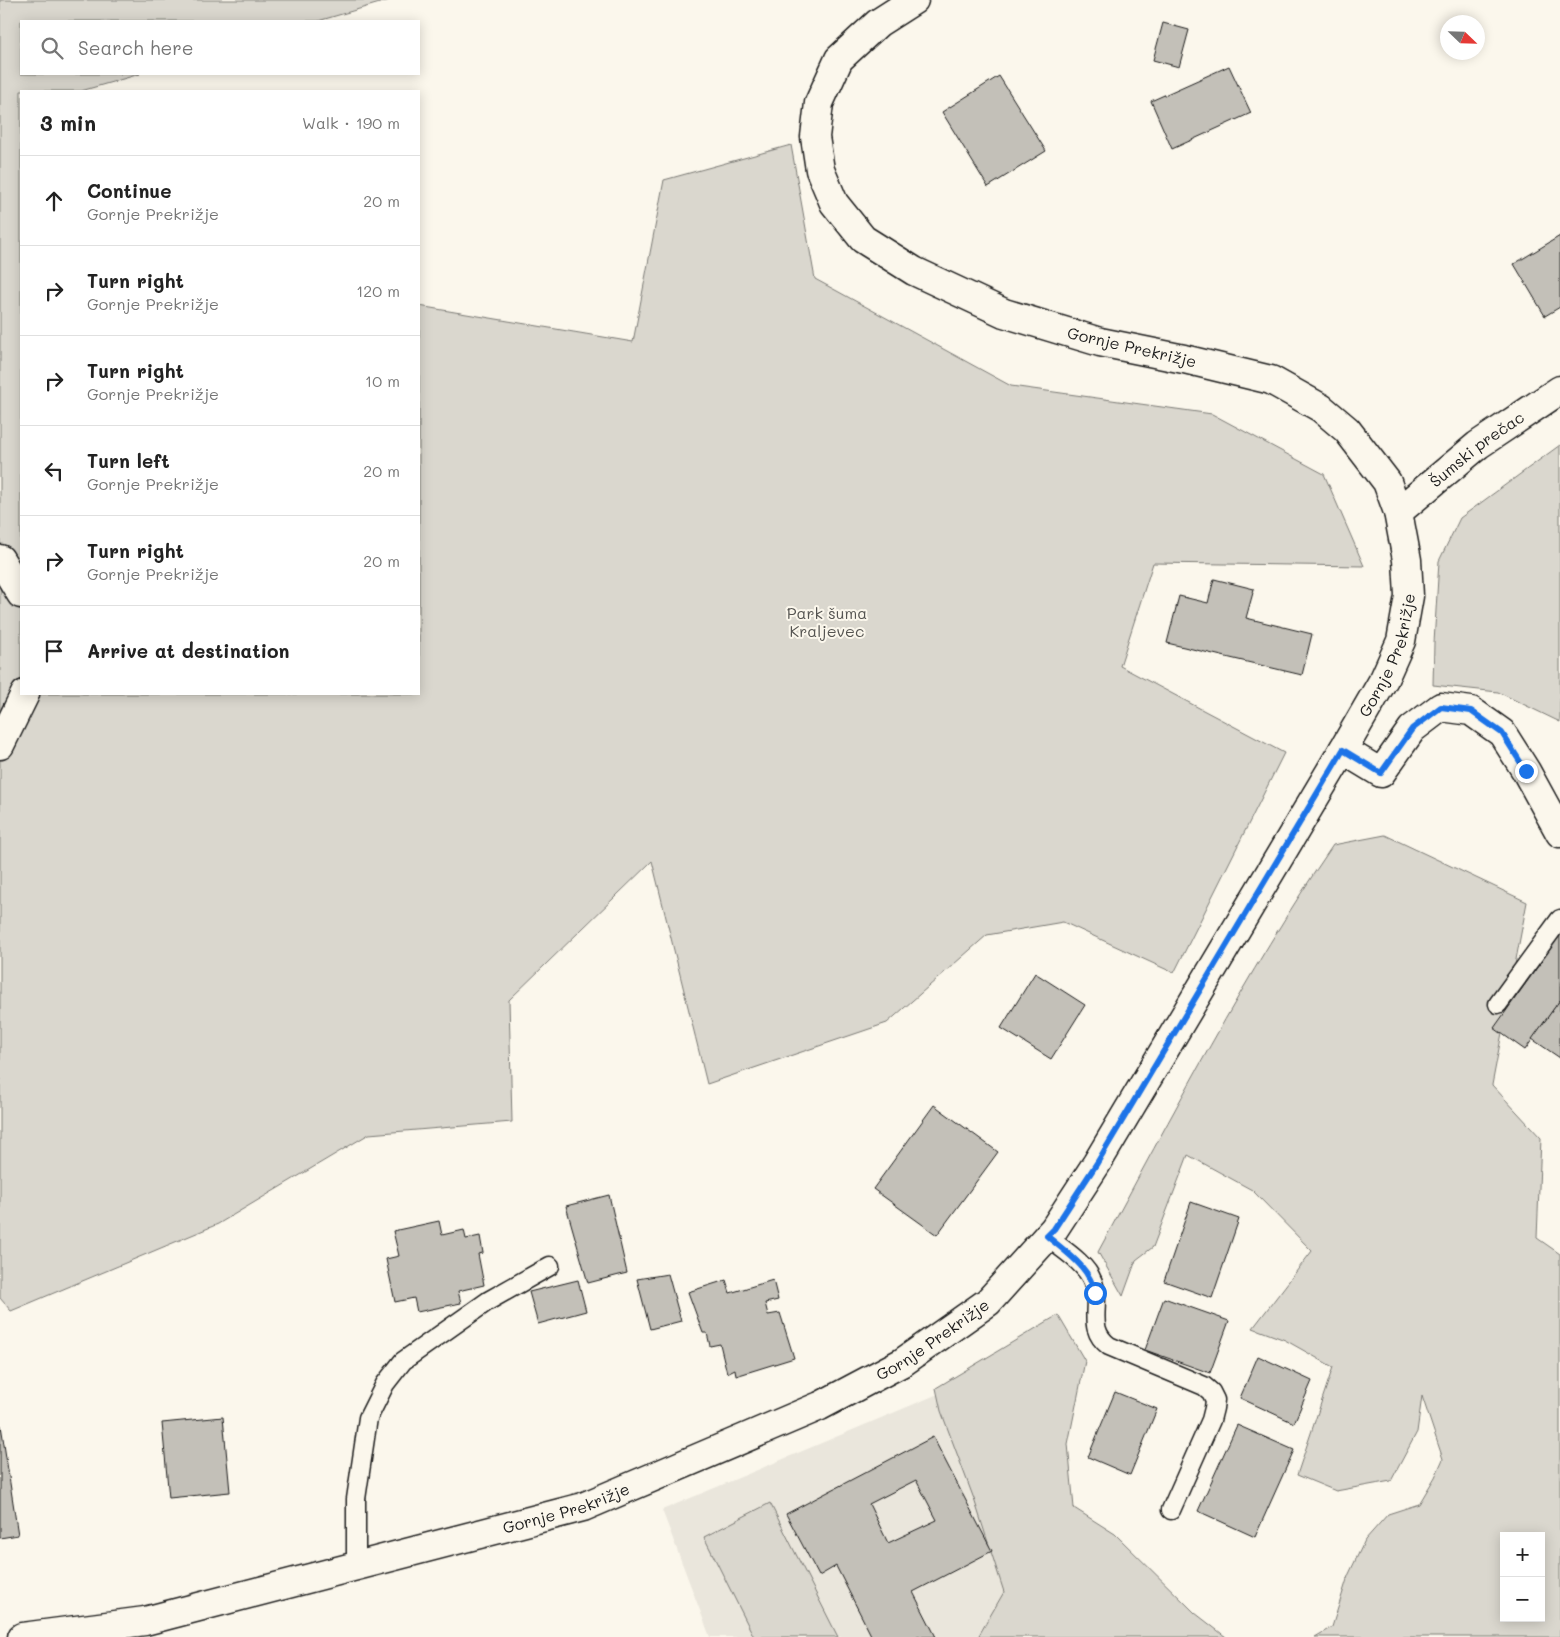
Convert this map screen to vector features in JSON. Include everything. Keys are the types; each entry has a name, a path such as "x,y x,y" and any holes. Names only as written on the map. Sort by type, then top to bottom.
{"street":[{"name":"Gornje Prekrižje","path":"22,1637 145,1621 582,1507 820,1406 903,1362 988,1302 1054,1229 1097,1163 1384,679 1401,641 1409,596 1407,560 1398,512 1387,482 1346,430 1320,408 1271,380 1184,359 1100,342 1004,313 914,271 863,239 834,203 820,170 815,137 819,103 839,59 878,23 914,0"},
{"name":"Šumski prečac","path":"1398,512 1478,445 1560,390"},
{"path":"0,559 20,592"},
{"path":"0,745 25,695"},
{"path":"1343,750 1381,773 1412,729 1441,707 1471,711 1502,733 1526,771 1560,833"}],"lane":[{"path":"1498,1004 1560,919"},
{"path":"1047,1236 1077,1262 1088,1273 1093,1282 1097,1334 1101,1340 1109,1346 1204,1386 1211,1392 1215,1400 1211,1420 1172,1510"},
{"path":"356,1566 356,1499 368,1418 385,1384 403,1361 488,1301 550,1266"}],"shaded area":[{"path":"950,1389 1047,1637 710,1637 662,1510"}],"green space":[{"name":"Park šuma Kraljevec","path":"0,0 390,0 321,20 20,20 20,75 137,75 84,90 20,90 20,695 420,695 420,306 633,342 664,180 791,145 815,279 1011,386 1212,414 1324,474 1364,566 1153,563 1120,666 1284,753 1174,973 1063,922 987,935 887,1023 707,1084 652,861 509,1000 512,1122 369,1134 218,1224 11,1311 0,1298"},
{"path":"1560,445 1560,722 1498,692 1433,685 1439,561 1460,518"},
{"path":"1385,835 1527,902 1492,1085 1541,1138 1537,1238 1560,1254 1560,1637 1315,1637 1332,1627 1348,1576 1365,1540 1388,1514 1419,1504 1443,1459 1422,1396 1417,1432 1391,1481 1336,1491 1297,1475 1333,1367 1285,1340 1253,1328 1312,1251 1252,1190 1188,1155 1153,1247 1136,1260 1123,1296 1098,1252 1240,994 1333,845"},
{"path":"1058,1315 1085,1361 1068,1444 1074,1508 1115,1534 1195,1613 1226,1637 978,1637 1004,1592 974,1499 941,1411 936,1388"},
{"path":"770,1503 838,1637 754,1637 704,1537"}],"building":[{"path":"1163,23 1189,30 1179,67 1153,60"},
{"path":"1229,66 1251,113 1172,149 1151,101"},
{"path":"999,76 1046,151 988,187 942,112"},
{"path":"1560,236 1560,307 1545,316 1514,264"},
{"path":"1214,579 1254,589 1246,618 1312,634 1302,675 1167,643 1179,596 1208,603"},
{"path":"1560,935 1560,1000 1525,1050 1494,1028"},
{"path":"1035,973 1085,1005 1051,1059 1001,1028"},
{"path":"1560,1000 1560,1058 1532,1039"},
{"path":"934,1105 998,1152 937,1235 873,1189"},
{"path":"609,1195 627,1273 588,1283 566,1206"},
{"path":"1191,1202 1239,1219 1212,1298 1164,1281"},
{"path":"439,1221 442,1235 464,1230 466,1239 480,1236 483,1253 478,1254 484,1285 458,1291 461,1303 417,1312 414,1298 395,1302 386,1259 399,1256 393,1231"},
{"path":"668,1274 681,1321 650,1329 637,1279"},
{"path":"578,1280 586,1311 538,1324 529,1292"},
{"path":"726,1280 730,1293 773,1280 778,1300 765,1303 768,1315 780,1313 794,1358 736,1376 735,1369 727,1373 720,1344 710,1346 707,1333 703,1333 688,1292"},
{"path":"1164,1298 1229,1321 1210,1373 1145,1350"},
{"path":"1258,1356 1312,1381 1294,1423 1240,1398"},
{"path":"1115,1392 1157,1409 1130,1475 1088,1457"},
{"path":"223,1417 230,1492 169,1498 162,1423"},
{"path":"1237,1425 1294,1450 1255,1537 1198,1511"},
{"path":"0,1426 18,1535 0,1538"},
{"path":"933,1437 992,1551 913,1592 936,1637 872,1637 836,1566 819,1576 786,1514","holes":["916,1480 937,1520 888,1543 869,1504"]}],"route":[{"path":"1095,1293 1093,1282 1088,1273 1047,1236 1054,1229 1097,1163 1343,750 1381,773 1412,729 1441,707 1471,711 1502,733 1526,771"}]}
